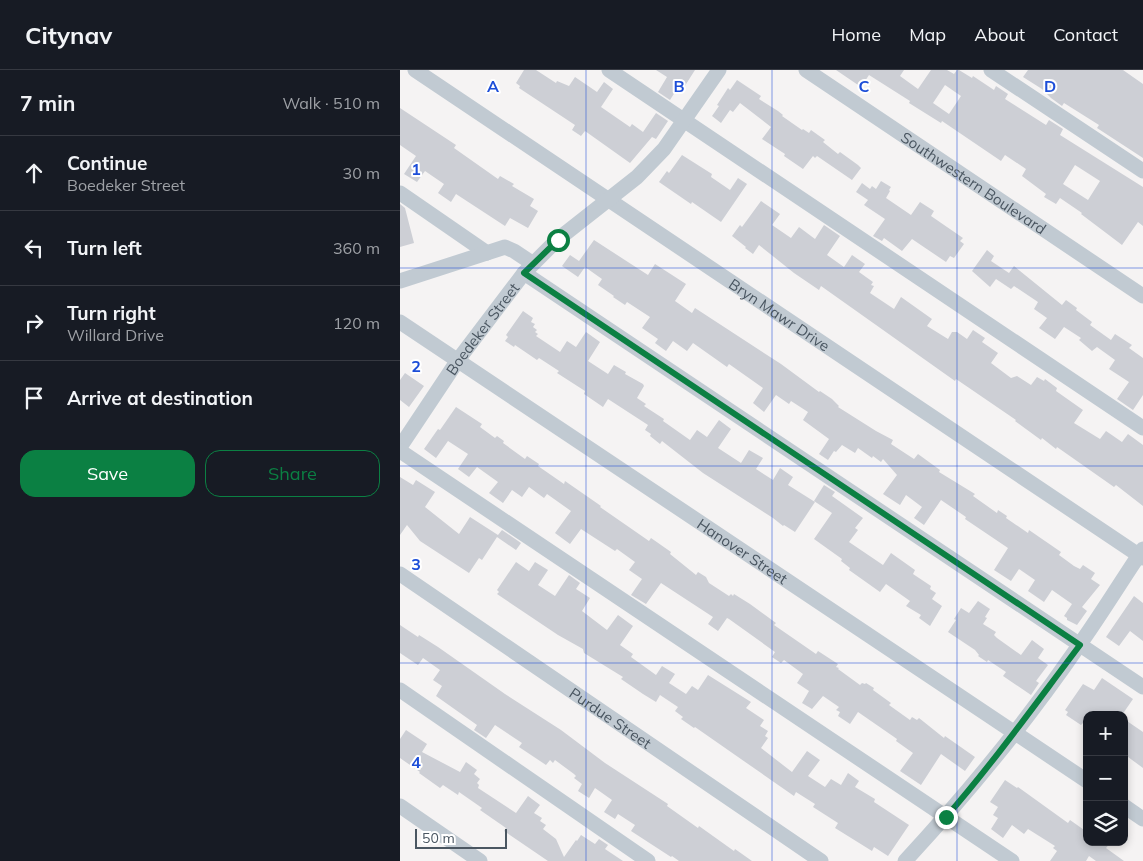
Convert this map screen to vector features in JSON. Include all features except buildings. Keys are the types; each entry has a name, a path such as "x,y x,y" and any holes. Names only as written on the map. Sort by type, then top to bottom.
{"street":[{"name":"Bryn Mawr Drive","path":"415,70 1142,554"},
{"path":"609,70 1143,428"},
{"name":"Boedeker Street","path":"400,447 458,360 528,268 585,217 637,177 664,149 685,122 720,70"},
{"name":"Southwestern Boulevard","path":"806,70 1141,290"},
{"path":"991,70 1143,170"},
{"path":"400,193 487,253"},
{"path":"400,281 505,247 514,251 528,268 1143,687"},
{"name":"Hanover Street","path":"400,322 1083,778"},
{"path":"400,451 1012,861"},
{"path":"905,861 946,817 1015,732 1080,645 1142,554"},
{"name":"Purdue Street","path":"400,574 821,861"},
{"path":"400,690 648,861"},
{"path":"400,806 480,861"},
{"path":"1128,809 1143,819"}],"route":[{"path":"558,240 532,263 524,273 1080,645 1015,732 946,817"}]}
